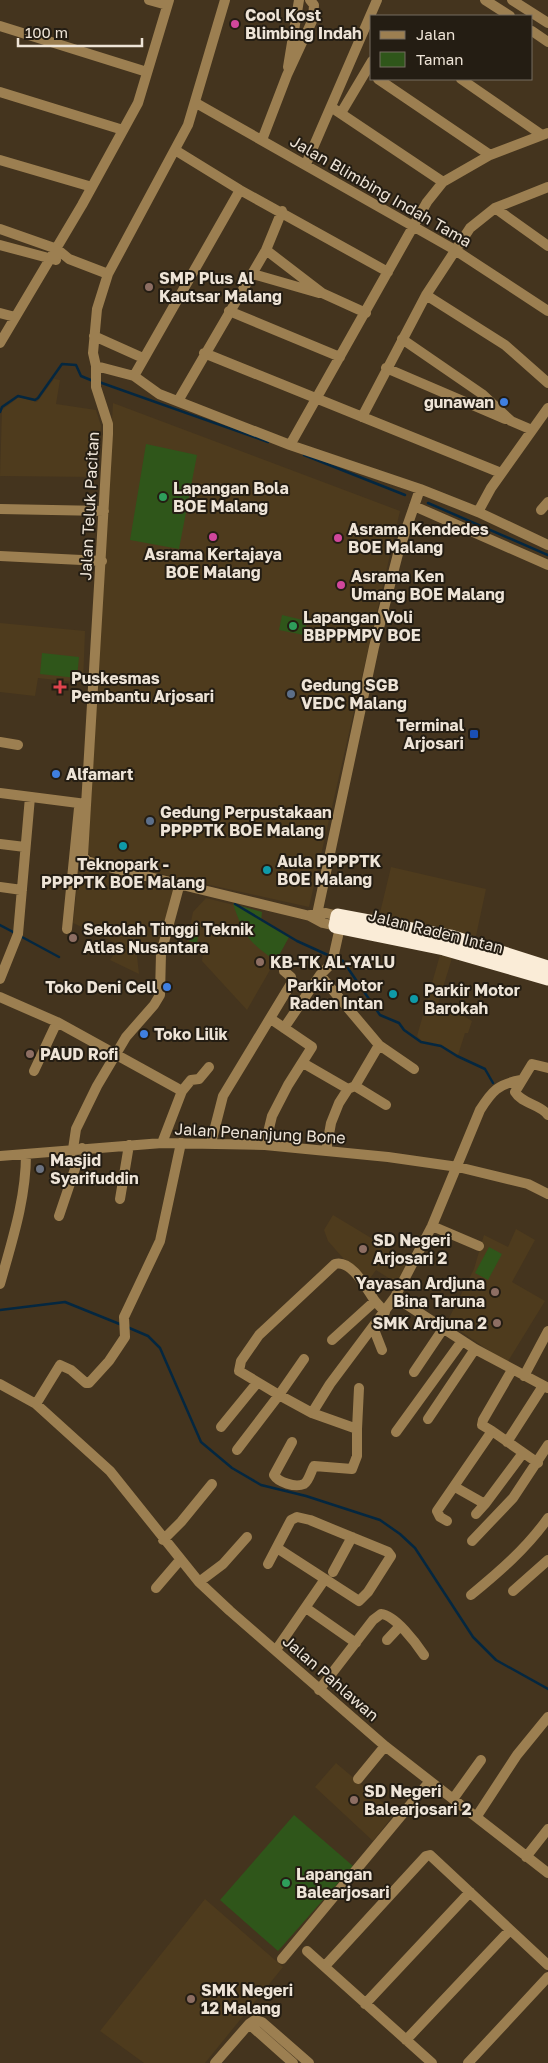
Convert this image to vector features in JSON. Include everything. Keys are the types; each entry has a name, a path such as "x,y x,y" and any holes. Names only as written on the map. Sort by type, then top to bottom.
{"highway":[{"name":"Jalan Raden Intan","path":"338,923 367,926 548,968"},
{"name":"Jalan Raden Intan","path":"464,947 548,978"}],"street":[{"path":"0,343 57,249 138,102 168,3 149,0"},
{"name":"Jalan Teluk Pacitan","path":"67,929 83,803 102,561 108,424 98,385 93,353 97,309 108,274 175,150 196,103 225,0"},
{"path":"287,75 298,0"},
{"path":"262,140 287,75 313,19 314,5 310,0"},
{"path":"372,15 376,0"},
{"path":"485,0 508,15"},
{"path":"512,0 548,23"},
{"path":"306,164 370,21"},
{"path":"0,26 147,72"},
{"path":"533,32 548,42"},
{"path":"341,113 369,73"},
{"path":"379,80 490,155"},
{"path":"463,80 545,134"},
{"path":"0,92 123,130"},
{"name":"Jalan Blimbing Indah Tama","path":"196,103 455,250 548,311"},
{"path":"331,107 443,182"},
{"path":"290,446 427,202 443,182 490,155 545,134"},
{"path":"175,150 240,190 282,211 388,272"},
{"path":"0,160 92,187"},
{"path":"362,417 386,368 426,295 470,228 494,208 548,187"},
{"path":"134,376 240,190"},
{"path":"494,208 548,246"},
{"path":"178,401 204,353 266,250 282,211"},
{"path":"0,229 57,249 69,259 108,274"},
{"path":"0,244 50,260 69,259"},
{"path":"266,250 322,293"},
{"path":"252,274 322,293 366,313"},
{"path":"426,295 505,345 548,383"},
{"path":"229,311 340,357"},
{"path":"0,313 15,317"},
{"path":"94,336 143,358"},
{"path":"402,339 482,394 511,421"},
{"path":"204,353 501,473"},
{"path":"96,366 134,376 159,394 290,446 420,489 478,512 548,545"},
{"path":"386,368 532,430"},
{"path":"478,512 501,473 548,408"},
{"path":"314,916 374,647 399,550 420,489"},
{"path":"414,506 548,565"},
{"path":"0,509 104,511"},
{"path":"0,556 102,561"},
{"path":"0,742 18,745"},
{"path":"0,793 83,803"},
{"path":"0,979 4,959 18,934 30,797"},
{"name":"Jalan Teluk Pacitan","path":"83,803 83,852 84,858 87,861"},
{"path":"0,844 25,847"},
{"name":"Jalan Raden Intan","path":"87,861 338,923"},
{"path":"59,1216 77,1149 76,1129 86,1106 126,1037 154,1005 160,994 161,953 180,883"},
{"path":"0,887 22,890"},
{"path":"284,1028 320,975 332,963 338,923"},
{"path":"211,1143 223,1096 292,982 291,977 284,971"},
{"path":"320,975 379,1045 414,1069"},
{"path":"0,997 57,1022 182,1091"},
{"path":"265,1145 272,1116 288,1085 311,1050 310,1043 271,1019"},
{"path":"34,1071 57,1022"},
{"path":"326,1152 331,1123 379,1045"},
{"path":"303,1064 386,1105"},
{"path":"547,1109 516,1094 516,1090 532,1064 548,1068"},
{"path":"162,1143 182,1091 191,1080 199,1079 209,1067"},
{"path":"312,1413 330,1384 395,1297 432,1226 458,1167 471,1128 490,1095 500,1085 521,1080"},
{"name":"Jalan Penanjung Bone","path":"0,1156 162,1143 265,1145 458,1167 528,1184 548,1193"},
{"path":"36,1404 60,1365 72,1370 86,1383 90,1383 105,1366 125,1337 124,1317 160,1241 181,1143"},
{"path":"120,1199 129,1145"},
{"path":"0,1284 23,1196 26,1180 26,1154"},
{"path":"432,1226 479,1246"},
{"path":"357,1429 312,1413 257,1383 239,1372 241,1361 259,1335 336,1264 345,1264 351,1269 385,1312"},
{"path":"395,1297 462,1341 546,1387 507,1442"},
{"path":"332,1340 375,1301"},
{"path":"373,1328 382,1350"},
{"path":"414,1372 443,1329"},
{"path":"524,1376 548,1332"},
{"path":"396,1432 462,1341"},
{"path":"428,1419 476,1349"},
{"path":"237,1450 304,1359"},
{"path":"512,1370 483,1420 482,1425 538,1463"},
{"path":"221,1427 257,1383"},
{"name":"Jalan Pahlawan","path":"0,1384 36,1404 110,1470 163,1540 198,1582 319,1690 385,1746 548,1873"},
{"path":"292,1442 274,1474 282,1482 300,1485 306,1482 314,1466 352,1469 357,1456 359,1388"},
{"path":"447,1521 440,1517 437,1512 492,1431"},
{"path":"472,1541 513,1498 538,1463 548,1445"},
{"path":"476,1514 523,1453"},
{"path":"163,1540 181,1522 212,1484"},
{"path":"455,1487 485,1504"},
{"path":"268,1564 291,1520 296,1518 310,1520 389,1552 390,1559 364,1598 359,1601 329,1575 277,1548"},
{"path":"471,1595 500,1571 532,1539 548,1518"},
{"path":"198,1582 223,1564 247,1537"},
{"path":"276,1650 329,1575 352,1537"},
{"path":"156,1588 180,1560"},
{"path":"513,1591 548,1560"},
{"path":"306,1608 356,1643"},
{"path":"319,1690 373,1620 381,1614 387,1615 400,1626 424,1655"},
{"path":"387,1640 400,1626"},
{"path":"477,1816 517,1755 548,1717"},
{"path":"358,1779 385,1746"},
{"path":"453,1799 481,1760"},
{"path":"282,1959 430,1781"},
{"path":"526,1857 548,1829"},
{"path":"324,1966 428,1856 435,1857 548,1965"},
{"path":"365,2004 470,1892"},
{"path":"406,2040 510,1930"},
{"path":"307,1951 432,2063"},
{"path":"468,2063 548,1977"},
{"path":"215,2063 254,2020 261,2021 309,2063"},
{"path":"249,2024 293,2063"}],"shaded area":[{"path":"54,379 60,380 56,404 96,410 101,426 96,477 0,476 2,410 19,397 37,402"},
{"path":"113,403 400,511 309,907 94,859 88,853"},
{"path":"0,623 85,631 83,683 38,678 35,696 0,692"},
{"path":"391,867 486,889 476,936 379,917"},
{"path":"79,869 176,889 158,950 136,947 139,974 110,960 120,945 73,923"},
{"path":"206,898 262,912 261,921 289,937 247,1010 202,961 203,953 186,946 193,912"},
{"path":"440,955 452,958 438,1004 444,1004 472,1021 468,1033 465,1033 458,1055 442,1046 423,1042 417,1036"},
{"name":"SD Negeri Arjosari 2","path":"333,1215 411,1262 398,1284 376,1270 368,1281 343,1258 328,1241 324,1230"},
{"name":"Yayasan Ardjuna Bina Taruna","path":"516,1229 535,1240 512,1282 545,1301 507,1363 447,1322 474,1269 484,1235 508,1247"},
{"name":"SD Negeri Balearjosari 2","path":"336,1763 395,1813 373,1841 315,1787"},
{"name":"SMK Negeri 12 Malang","path":"205,1899 283,1967 205,2063 144,2063 100,2031"}],"green space":[{"name":"Lapangan Bola BOE Malang","path":"146,444 197,455 179,549 130,540"},
{"path":"282,615 307,621 304,635 279,630"},
{"path":"42,653 79,657 77,678 40,674"},
{"path":"233,904 262,912 261,921 289,937 276,961 248,937"},
{"path":"192,924 200,926 197,943 189,941"},
{"path":"489,1247 502,1254 488,1280 475,1273"},
{"name":"Lapangan Balearjosari","path":"294,1815 353,1866 278,1951 220,1900"}],"waterway":[{"path":"0,412 2,407 18,396 35,400 38,398 62,364 76,365 81,376 93,381"},
{"path":"99,382 268,442"},
{"path":"304,455 405,495"},
{"path":"428,503 548,555"},
{"path":"235,904 297,941 330,956"},
{"path":"0,925 15,933"},
{"path":"22,937 59,957"},
{"path":"336,958 343,961 380,1015 399,1023 404,1030 421,1042 441,1046 485,1069 493,1083"},
{"path":"0,1310 65,1302 122,1325"},
{"path":"127,1327 148,1336 160,1348 201,1442 232,1468 261,1485 306,1496 380,1520 400,1534 415,1548 473,1637 496,1660 548,1689"}],"place":[{"name":"Cool Kost Blimbing Indah","path":"235,24"},
{"name":"SMP Plus Al Kautsar Malang","path":"149,287"},
{"name":"gunawan","path":"504,402"},
{"name":"Lapangan Bola BOE Malang","path":"163,497"},
{"name":"Asrama Kertajaya BOE Malang","path":"213,537"},
{"name":"Asrama Kendedes BOE Malang","path":"338,538"},
{"name":"Asrama Ken Umang BOE Malang","path":"341,585"},
{"name":"Lapangan Voli BBPPMPV BOE","path":"293,626"},
{"name":"Puskesmas Pembantu Arjosari","path":"60,687"},
{"name":"Gedung SGB VEDC Malang","path":"291,694"},
{"name":"Terminal Arjosari","path":"474,734"},
{"name":"Alfamart","path":"56,774"},
{"name":"Gedung Perpustakaan PPPPTK BOE Malang","path":"150,821"},
{"name":"Teknopark - PPPPTK BOE Malang","path":"123,846"},
{"name":"Aula PPPPTK BOE Malang","path":"267,870"},
{"name":"Sekolah Tinggi Teknik Atlas Nusantara","path":"73,938"},
{"name":"KB-TK AL-YA'LU","path":"260,962"},
{"name":"Toko Deni Cell","path":"167,987"},
{"name":"Parkir Motor Raden Intan","path":"393,994"},
{"name":"Parkir Motor Barokah","path":"414,999"},
{"name":"Toko Lilik","path":"144,1034"},
{"name":"PAUD Rofi","path":"30,1054"},
{"name":"Masjid Syarifuddin","path":"40,1169"},
{"name":"SD Negeri Arjosari 2","path":"363,1249"},
{"name":"Yayasan Ardjuna Bina Taruna","path":"495,1292"},
{"name":"SMK Ardjuna 2","path":"497,1323"},
{"name":"SD Negeri Balearjosari 2","path":"354,1800"},
{"name":"Lapangan Balearjosari","path":"286,1883"},
{"name":"SMK Negeri 12 Malang","path":"191,1999"}]}
